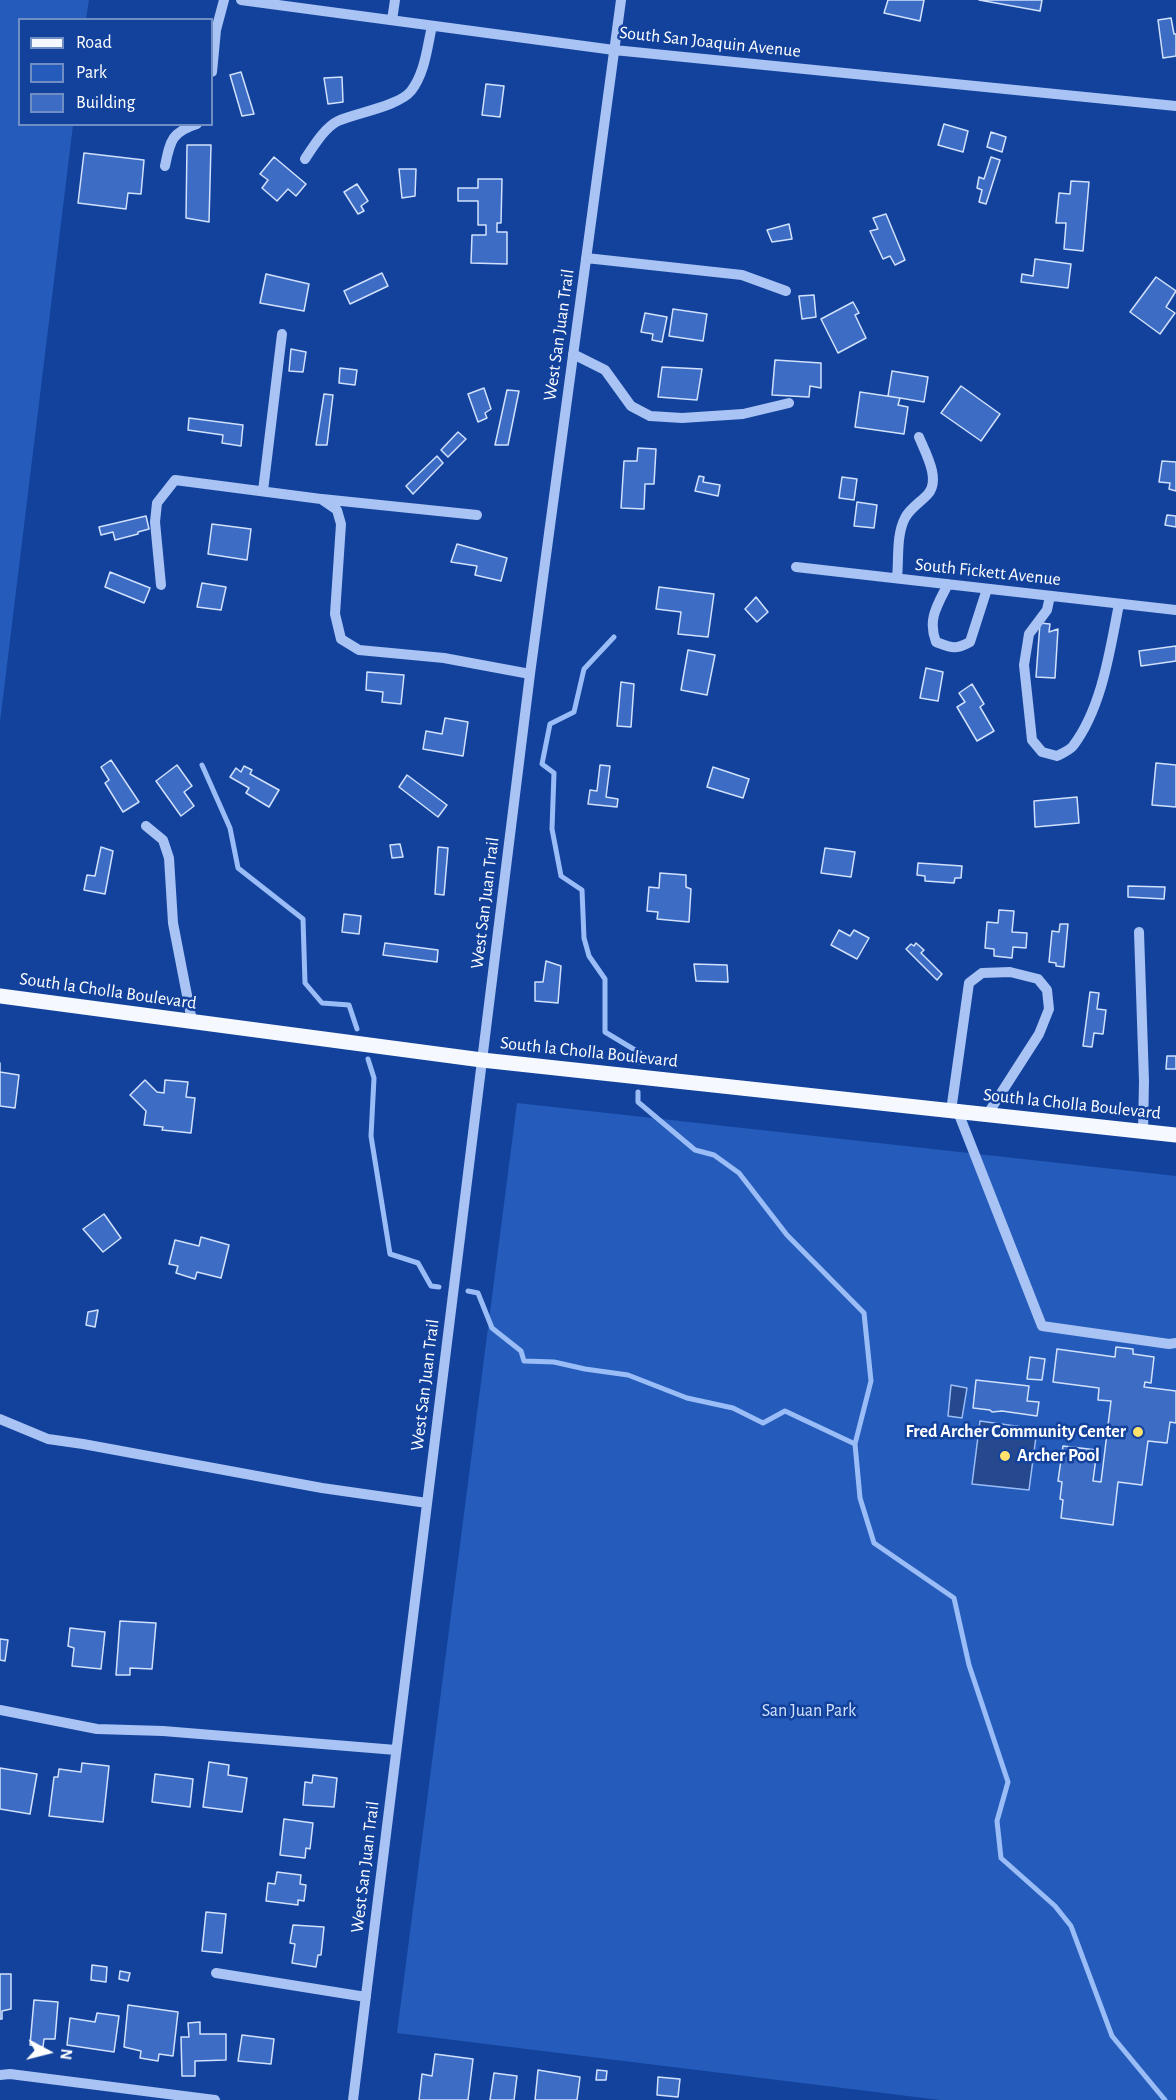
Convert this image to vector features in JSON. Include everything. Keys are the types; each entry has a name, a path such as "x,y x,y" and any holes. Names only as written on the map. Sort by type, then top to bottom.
{"main road":[{"name":"South la Cholla Boulevard","path":"0,996 482,1060 1176,1135"}],"street":[{"path":"213,62 216,30 224,0"},
{"name":"South San Joaquin Avenue","path":"242,0 303,4 432,26 614,50 1176,106"},
{"path":"392,20 395,0"},
{"name":"West San Juan Trail","path":"353,2100 530,674 621,0"},
{"path":"305,159 336,122 375,110 409,93 421,72 432,26"},
{"path":"165,166 171,140 183,128 190,126"},
{"path":"586,258 742,275 786,291"},
{"path":"263,491 282,334"},
{"path":"573,354 604,370 631,406 650,416 682,418 743,414 789,403"},
{"path":"897,579 900,538 905,518 930,492 933,475 919,436"},
{"path":"161,585 154,522 158,503 174,480 477,515"},
{"path":"321,498 337,510 341,524 334,614 341,639 359,650 444,658 530,674"},
{"name":"South Fickett Avenue","path":"796,567 1176,610"},
{"path":"948,584 935,611 931,630 936,642 952,648 958,648 970,642 987,589"},
{"path":"1050,596 1047,610 1029,634 1024,665 1032,740 1042,752 1057,756 1072,748 1100,688 1119,604"},
{"path":"146,826 163,840 169,858 173,923 192,1022"},
{"path":"1139,932 1144,1081 1143,1131"},
{"path":"987,1115 1039,1034 1049,1009 1047,990 1038,979 1010,972 982,973 969,983 955,1112 1042,1326 1169,1344 1176,1343"},
{"path":"0,1419 48,1439 83,1443 322,1488 427,1503"},
{"path":"0,1710 97,1729 163,1731 396,1750"},
{"path":"216,1973 366,1997"},
{"path":"0,2075 10,2074 215,2100"}],"green space":[{"path":"0,0 89,0 86,18 18,18 18,126 73,126 0,722"},
{"name":"San Juan Park","path":"517,1103 1176,1176 1176,2100 940,2100 397,2033"}],"shaded area":[{"path":"951,1385 967,1388 962,1418 948,1416"},
{"name":"Archer Pool","path":"980,1421 1037,1429 1029,1490 972,1484"}],"building":[{"path":"888,0 924,0 920,21 884,13"},
{"path":"979,0 1042,0 1040,11"},
{"path":"1171,18 1174,34 1176,34 1176,56 1163,58 1158,20"},
{"path":"241,72 254,114 242,116 230,75"},
{"path":"342,77 343,102 328,104 324,78"},
{"path":"486,84 504,86 500,117 482,115"},
{"path":"944,124 968,131 963,152 938,145"},
{"path":"991,132 1006,137 1002,152 987,147"},
{"path":"187,145 211,145 209,222 186,218"},
{"path":"84,153 144,160 141,194 128,193 126,209 78,203"},
{"path":"274,157 306,184 296,196 288,189 277,201 262,188 268,180 260,174"},
{"path":"991,157 1000,160 986,204 979,202 982,190 977,188 979,177 984,179"},
{"path":"399,169 416,169 415,196 402,198"},
{"path":"478,179 502,179 501,223 497,223 497,232 507,232 507,264 471,263 472,235 486,235 486,225 478,225 478,201 458,201 458,188 478,188"},
{"path":"1071,181 1089,182 1083,251 1064,249 1066,223 1056,223 1059,193 1070,194"},
{"path":"357,184 368,201 361,206 364,211 358,214 344,192"},
{"path":"886,214 905,260 895,265 890,256 883,259 870,231 878,229 873,218"},
{"path":"789,224 792,239 772,242 767,230"},
{"path":"1035,259 1071,264 1068,288 1021,282 1022,274 1033,276"},
{"path":"382,273 388,286 350,304 344,291"},
{"path":"266,274 309,284 304,311 260,303"},
{"path":"1156,277 1176,291 1166,307 1175,313 1160,334 1130,312"},
{"path":"814,295 816,317 802,319 799,296"},
{"path":"853,302 859,313 855,315 866,338 838,353 821,319"},
{"path":"673,309 707,314 703,341 669,336"},
{"path":"645,313 667,317 662,342 652,340 653,334 641,332"},
{"path":"291,349 306,352 303,372 289,371"},
{"path":"775,360 821,363 821,388 810,386 809,397 772,395"},
{"path":"662,367 702,369 697,400 658,397"},
{"path":"340,368 357,370 355,385 339,383"},
{"path":"892,371 928,377 924,402 888,396"},
{"path":"961,386 1000,414 981,441 941,413"},
{"path":"484,388 491,409 485,413 487,418 478,422 468,394"},
{"path":"507,390 519,391 508,445 495,445"},
{"path":"860,392 900,398 898,405 908,407 904,434 855,427"},
{"path":"324,394 333,395 327,445 316,445"},
{"path":"189,418 243,425 241,446 222,443 223,435 188,430"},
{"path":"458,432 466,439 448,457 441,450"},
{"path":"638,448 656,449 654,484 645,484 644,509 621,508 624,461 637,461"},
{"path":"437,456 443,463 413,494 406,486"},
{"path":"1162,461 1176,462 1176,491 1169,489 1170,483 1159,482"},
{"path":"699,476 704,477 703,482 720,485 718,496 695,491"},
{"path":"842,477 857,479 854,500 839,498"},
{"path":"857,502 877,505 874,528 854,526"},
{"path":"1167,515 1176,516 1176,527 1165,525"},
{"path":"146,516 149,529 138,532 138,534 115,540 113,532 101,535 99,527"},
{"path":"212,524 251,529 247,560 208,554"},
{"path":"457,544 507,558 501,581 475,575 477,566 451,562"},
{"path":"110,572 150,588 144,603 105,587"},
{"path":"202,583 226,587 221,610 197,607"},
{"path":"659,587 714,594 708,637 678,634 681,612 656,609"},
{"path":"756,597 768,612 757,622 745,609"},
{"path":"1040,623 1050,624 1049,632 1058,629 1055,678 1036,677"},
{"path":"1176,646 1176,661 1141,666 1139,651"},
{"path":"688,650 715,655 707,695 681,690"},
{"path":"926,668 943,672 938,701 920,698"},
{"path":"367,672 404,675 401,704 382,702 383,692 366,690"},
{"path":"621,682 634,684 631,727 617,726"},
{"path":"972,684 984,704 980,707 994,731 977,741 957,707 965,702 959,693"},
{"path":"445,718 468,722 463,756 423,749 426,731 442,734"},
{"path":"111,760 139,802 123,812 105,783 109,780 101,767"},
{"path":"1156,763 1176,765 1176,807 1152,805"},
{"path":"177,765 192,786 184,792 194,806 181,816 156,781"},
{"path":"600,765 610,766 606,797 618,799 617,807 588,804 590,790 597,791"},
{"path":"244,766 252,770 250,774 279,790 269,807 246,793 249,788 230,777 236,768 241,772"},
{"path":"713,767 749,779 743,798 707,787"},
{"path":"407,775 447,805 438,817 399,787"},
{"path":"1077,797 1079,823 1035,827 1034,801"},
{"path":"400,844 403,857 392,858 390,845"},
{"path":"101,847 113,851 105,894 84,890 87,875 95,876"},
{"path":"438,847 448,848 444,895 435,894"},
{"path":"825,848 855,852 851,877 821,873"},
{"path":"918,863 962,866 961,878 955,878 954,883 925,881 925,876 917,875"},
{"path":"660,873 686,875 686,887 691,889 689,922 657,919 658,912 647,911 649,887 659,888"},
{"path":"1128,886 1165,887 1164,899 1128,897"},
{"path":"999,910 1014,911 1012,932 1027,933 1026,948 1013,947 1012,958 994,956 994,949 985,948 987,922 998,923"},
{"path":"344,914 361,916 359,934 342,932"},
{"path":"1060,924 1068,924 1064,967 1049,962 1052,931 1059,932"},
{"path":"839,930 850,936 854,930 869,938 857,959 831,945"},
{"path":"385,943 438,950 437,962 383,955"},
{"path":"916,943 924,950 921,953 942,974 937,980 906,949"},
{"path":"546,961 561,966 558,1003 535,1001 535,982 543,982"},
{"path":"694,964 727,965 728,982 696,981"},
{"path":"1090,992 1099,993 1097,1009 1106,1010 1103,1034 1094,1033 1092,1047 1083,1046"},
{"path":"1167,1056 1176,1056 1176,1069 1166,1069"},
{"path":"0,1072 19,1075 15,1108 0,1106"},
{"path":"145,1080 157,1092 164,1093 165,1080 188,1082 186,1097 195,1098 191,1133 162,1130 163,1127 144,1125 146,1111 130,1095"},
{"path":"104,1214 121,1238 103,1252 83,1229"},
{"path":"201,1237 229,1245 221,1278 197,1272 195,1279 176,1273 178,1266 169,1264 175,1240 199,1246"},
{"path":"98,1310 95,1327 86,1325 88,1312"},
{"name":"Fred Archer Community Center","path":"1116,1347 1133,1349 1133,1354 1154,1357 1151,1383 1145,1382 1144,1387 1176,1391 1176,1423 1170,1422 1167,1443 1148,1441 1142,1485 1118,1482 1113,1525 1061,1518 1062,1482 1058,1481 1063,1446 1097,1450 1093,1481 1101,1482 1111,1401 1098,1400 1099,1388 1053,1382 1057,1349 1115,1357"},
{"path":"1030,1357 1045,1359 1042,1380 1027,1379"},
{"path":"976,1380 1029,1386 1027,1401 1039,1402 1037,1416 973,1408"},
{"path":"120,1621 156,1623 152,1669 130,1668 130,1675 116,1675"},
{"path":"70,1628 105,1632 101,1669 72,1666 74,1648 68,1646"},
{"path":"0,1639 8,1640 5,1661 0,1660"},
{"path":"209,1762 229,1765 228,1775 247,1778 242,1812 203,1807"},
{"path":"82,1763 109,1766 103,1822 49,1816 54,1777 58,1777 59,1769 81,1772"},
{"path":"0,1768 37,1774 30,1814 0,1809"},
{"path":"155,1774 193,1779 190,1807 152,1802"},
{"path":"313,1775 337,1778 334,1807 303,1805 305,1782 312,1783"},
{"path":"284,1819 313,1823 310,1849 306,1848 305,1858 280,1855"},
{"path":"277,1872 301,1875 300,1884 306,1885 304,1901 298,1900 298,1905 266,1901 268,1883 275,1884"},
{"path":"206,1912 226,1914 222,1953 202,1951"},
{"path":"293,1925 324,1927 321,1955 318,1955 316,1967 292,1963 295,1944 290,1943"},
{"path":"92,1965 107,1967 106,1982 91,1980"},
{"path":"120,1971 130,1973 128,1981 119,1979"},
{"path":"0,1974 11,1974 11,2009 2,2011 2,2019 0,2019"},
{"path":"34,2000 58,2002 55,2039 44,2039 43,2047 30,2045"},
{"path":"128,2005 178,2012 173,2056 159,2054 158,2061 140,2058 141,2051 124,2047"},
{"path":"97,2013 119,2016 114,2052 67,2045 70,2018 95,2022"},
{"path":"200,2022 200,2034 226,2034 226,2060 195,2061 195,2076 182,2076 181,2037 189,2037 188,2023"},
{"path":"242,2035 274,2039 271,2064 238,2061"},
{"path":"435,2054 473,2059 468,2100 419,2100 422,2074 432,2076"},
{"path":"538,2070 580,2077 577,2100 535,2100"},
{"path":"597,2070 607,2071 606,2080 596,2080"},
{"path":"494,2073 517,2076 514,2100 490,2100"},
{"path":"658,2077 680,2079 678,2097 657,2095"}],"waterway":[{"path":"614,637 584,669 574,712 550,724 542,764 554,773 552,829 561,876 582,890 584,938 589,956 605,979 605,1032 640,1053 639,1062"},
{"path":"202,765 230,828 238,868 303,919 305,983 322,1003 349,1005 357,1029"},
{"path":"368,1059 374,1078 371,1136 390,1254 418,1263 431,1286 439,1287"},
{"path":"638,1092 638,1102 695,1150 714,1155 739,1173 787,1235 864,1313 871,1381 855,1444 860,1498 874,1543 954,1598 969,1665 1008,1782 997,1821 1001,1858 1055,1906 1071,1926 1112,2036 1165,2100"},
{"path":"468,1291 478,1293 492,1328 521,1351 524,1361 554,1362 628,1375 687,1398 733,1408 763,1423 785,1411 855,1444"}],"place":[{"name":"Fred Archer Community Center","path":"1138,1432"},
{"name":"Archer Pool","path":"1005,1456"}]}
